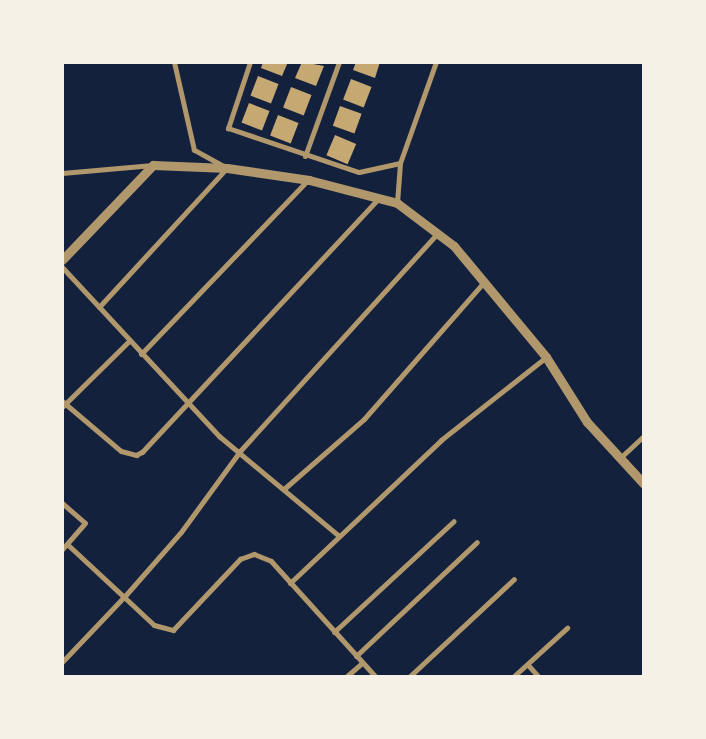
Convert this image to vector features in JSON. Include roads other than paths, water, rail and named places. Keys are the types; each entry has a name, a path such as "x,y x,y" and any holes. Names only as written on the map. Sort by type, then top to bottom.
{"street":[{"path":"174,62 194,150 227,168"},
{"path":"250,62 228,128 305,156 359,172 400,163"},
{"path":"305,156 339,62"},
{"path":"397,203 400,163 436,62"},
{"path":"62,260 153,165"},
{"path":"62,173 153,165 227,168 309,180 397,203 454,246 546,357 587,422 644,484"},
{"path":"99,307 227,168"},
{"path":"142,354 309,180"},
{"path":"129,341 64,404 121,451 136,455 151,447 188,403 378,199"},
{"path":"62,662 124,597 181,532 240,451 438,233"},
{"path":"62,267 219,436 285,488 339,536"},
{"path":"285,488 364,419 484,282"},
{"path":"290,583 441,440 546,357"},
{"path":"620,458 644,436"},
{"path":"62,503 86,524 65,547 154,625 173,630 247,554 263,556 271,561 375,676"},
{"path":"334,632 454,521"},
{"path":"356,656 477,542"},
{"path":"410,676 514,579"},
{"path":"514,676 567,628"},
{"path":"347,676 362,663"},
{"path":"528,665 538,676"}]}
